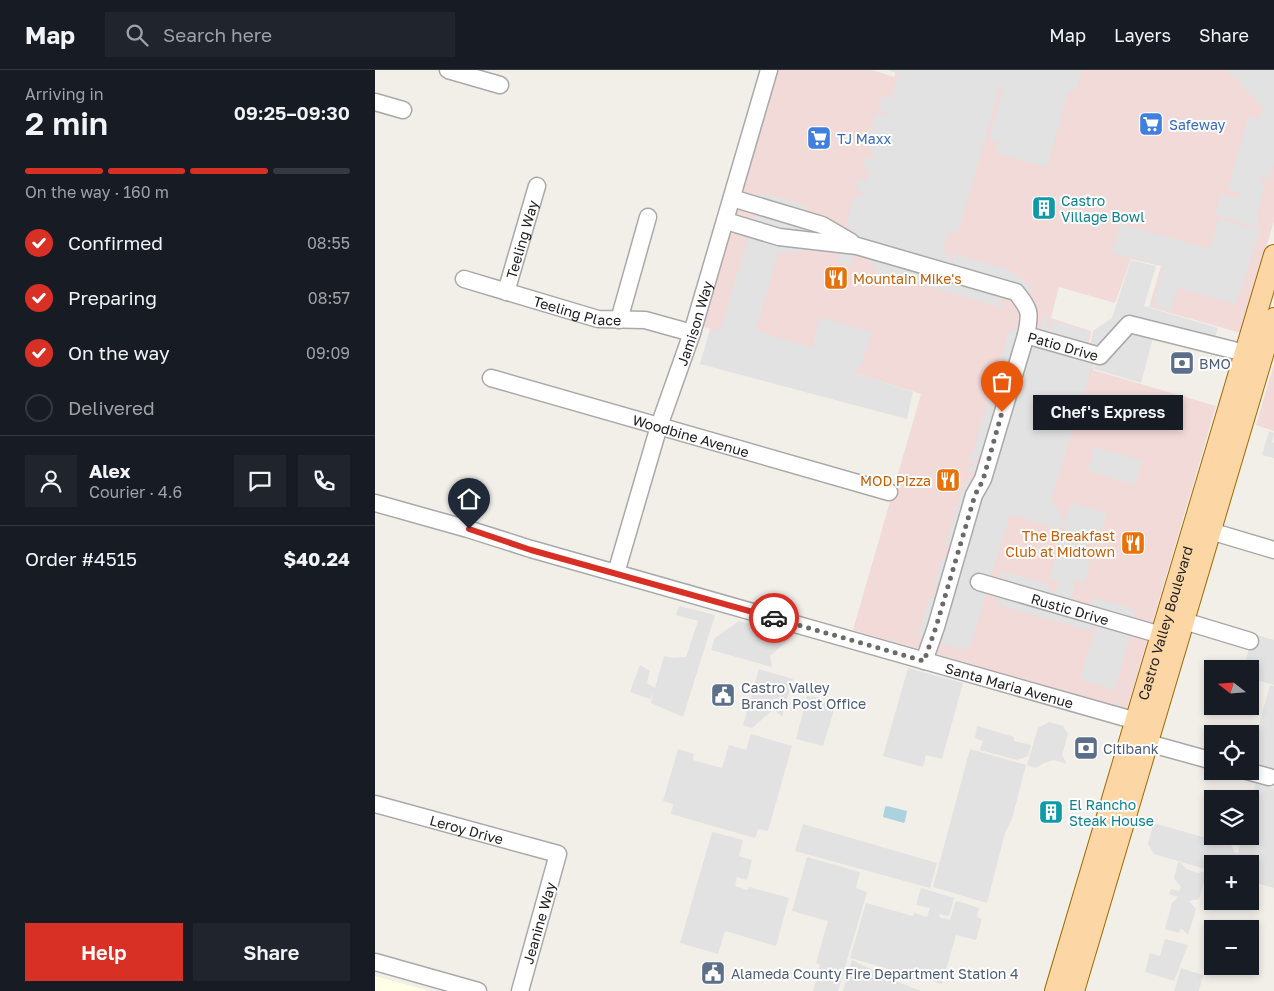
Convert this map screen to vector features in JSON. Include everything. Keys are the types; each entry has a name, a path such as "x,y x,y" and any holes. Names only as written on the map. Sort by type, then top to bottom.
{"main road":[{"name":"Castro Valley Boulevard","path":"1074,991 1145,729 1161,635 1202,528 1254,353 1274,255"},
{"name":"Castro Valley Boulevard","path":"1254,353 1274,318"},
{"name":"Castro Valley Boulevard","path":"1055,991 1184,621 1202,528"}],"street":[{"path":"448,70 500,85"},
{"name":"Jamison Way","path":"616,573 659,426 692,333 769,70"},
{"path":"375,102 403,110"},
{"name":"Teeling Way","path":"506,292 537,186"},
{"name":"Patio Drive","path":"732,198 821,225 857,246"},
{"path":"619,320 648,217"},
{"name":"Patio Drive","path":"726,221 779,237 857,246 1017,292 1029,308 1029,322 1026,335 1100,356 1129,324 1254,353"},
{"name":"Teeling Place","path":"464,279 598,319 645,320 692,333"},
{"path":"924,661 975,495 984,476 1026,335"},
{"name":"Woodbine Avenue","path":"491,378 889,492"},
{"name":"Santa Maria Avenue","path":"375,503 924,661 1145,729 1204,758"},
{"path":"1202,528 1274,550"},
{"name":"Rustic Drive","path":"979,582 1161,635"},
{"path":"1184,621 1250,641"},
{"path":"1259,774 1269,777"},
{"name":"Leroy Drive","path":"375,804 558,854"},
{"name":"Jeanine Way","path":"520,991 558,854"},
{"path":"375,962 478,991"}],"shaded area":[{"path":"778,70 872,70 894,77 897,70 1274,70 1274,221 1241,333 1149,307 1161,266 1131,259 1115,303 1059,287 1051,318 1091,331 1086,360 1094,363 1093,370 1216,406 1127,709 853,630 921,394 701,326"},
{"path":"888,70 1082,70 1077,88 1068,92 1047,167 996,153 998,143 989,140 1004,87 1000,86 958,233 948,231 943,248 951,262 954,260 950,253 1010,270 1033,289 1011,301 1004,296 1001,297 1003,308 875,271 873,263 869,262 870,258 854,253 851,266 838,263 845,234 850,234 853,230 846,226 853,198 855,198 856,194 861,196 863,194 857,191 858,179 866,181 870,171 862,168 865,157 872,159 875,152 868,150 869,146 866,145 876,113 886,115 885,112 878,110 883,96 891,97 899,74"},
{"path":"1227,70 1274,70 1274,162 1269,179 1261,177 1259,182 1265,184 1257,213 1260,228 1215,215 1221,194 1235,198 1238,196 1237,192 1228,189 1248,117 1257,119 1264,109"},
{"path":"761,193 803,204 812,221 826,225 823,245 814,250 778,253 756,330 812,348 820,317 871,332 863,361 854,373 913,392 907,419 700,364 710,329 720,331"},
{"path":"1219,219 1260,230 1236,304 1178,288 1170,312 1153,305 1163,266 1112,253 1120,224 1210,249"},
{"path":"1131,260 1156,266 1144,306 1218,328 1212,349 1154,334 1141,383 1094,369 1096,361 1087,359 1093,331 1112,318"},
{"path":"1045,315 1049,318 1045,331 1049,331 1052,321 1089,332 1084,361 1093,364 1051,500 1064,519 1061,530 1010,514 970,647 963,650 918,637 929,599 941,594 944,580 933,586 942,558 953,553 955,540 945,546 964,483 975,479 977,470 968,474 968,469 980,462 981,458 969,464 1008,333 1019,327 1040,329"},
{"path":"1274,364 1274,431 1256,425"},
{"path":"1269,431 1274,433 1272,442 1274,443 1274,458 1262,455"},
{"path":"1095,447 1142,461 1135,485 1088,471"},
{"path":"1071,503 1107,513 1101,531 1097,530 1094,536 1099,537 1098,543 1088,540 1082,558 1091,561 1084,582 1075,580 1072,598 1075,601 1094,607 1090,597 1132,608 1135,619 1115,690 1080,679 1097,623 1091,621 1093,632 998,605 996,595 1001,580 1000,571 1048,584 1050,594 1056,592 1059,581 1049,579"},
{"path":"679,606 715,615 683,717 651,703 653,692 650,699 630,692 640,665 650,671 647,683 655,688 664,656 673,658 686,657 698,621 676,615"},
{"path":"739,621 793,636 770,656 772,667 711,650 715,638"},
{"path":"1253,634 1274,640 1274,685 1259,681 1259,660 1246,660"},
{"path":"908,668 963,683 942,759 926,755 923,767 883,756"},
{"path":"759,669 793,679 782,717 774,709 752,728 743,725"},
{"path":"1270,685 1274,686 1274,786 1253,781 1259,780 1259,725"},
{"path":"807,696 824,698 823,702 835,707 823,746 796,739"},
{"path":"1049,722 1063,726 1068,734 1062,755 1067,764 1054,760 1036,768 1027,765 1038,728"},
{"path":"977,726 1014,737 1014,741 1031,745 1028,756 1017,760 980,750 983,741 975,738"},
{"path":"751,734 792,746 768,831 758,829 755,838 671,814 673,804 663,801 678,749 694,754 693,760 722,768 729,745 746,750"},
{"path":"970,749 1026,765 1012,819 1005,833 987,903 933,887"},
{"path":"1256,783 1274,788 1274,888 1259,884 1259,855 1204,855 1204,869 1154,854 1148,844 1152,829 1150,822 1204,837 1204,845 1231,845 1235,853 1238,853 1240,845 1259,845 1259,790 1254,790"},
{"path":"803,824 937,863 930,888 795,851"},
{"path":"712,832 743,840 739,856 752,860 747,880 737,877 735,886 747,890 749,887 789,898 776,946 725,931 718,954 680,943"},
{"path":"807,857 860,872 856,888 867,892 838,991 813,991 820,965 816,963 828,921 792,911"},
{"path":"1178,862 1186,869 1198,873 1204,872 1204,883 1199,899 1189,901 1196,909 1188,935 1181,928 1179,933 1165,929 1172,903 1178,897 1169,894 1171,889 1179,891 1181,887 1174,878"},
{"path":"921,888 954,898 949,916 940,914 939,917 950,920 957,901 979,908 977,917 982,919 976,940 956,935 942,984 850,958 866,903 913,916 914,913 927,917 930,908 916,905"},
{"path":"1165,939 1188,945 1174,981 1145,972 1150,953 1160,956"},
{"path":"852,960 898,982 921,991 843,991"},
{"path":"1181,968 1203,975 1199,991 1174,991"},
{"path":"375,976 423,989 429,991 375,991"}],"water":[{"path":"885,807 907,811 904,823 883,817"}],"way so far":[{"path":"774,618 924,661 975,495 983,480 1002,412"}],"place":[{"name":"Safeway","path":"1151,124"},
{"name":"TJ Maxx","path":"819,138"},
{"name":"Castro Village Bowl","path":"1044,208"},
{"name":"Mountain Mike's","path":"836,278"},
{"name":"BMO","path":"1182,363"},
{"name":"Chef's Express","path":"1002,412"},
{"name":"MOD Pizza","path":"948,480"},
{"name":"The Breakfast Club at Midtown","path":"1133,543"},
{"name":"Castro Valley Branch Post Office","path":"723,695"},
{"name":"Citibank","path":"1086,748"},
{"name":"El Rancho Steak House","path":"1051,812"},
{"name":"Alameda County Fire Department Station 4","path":"713,973"}],"route":[{"path":"469,529 531,550 774,618"}]}
